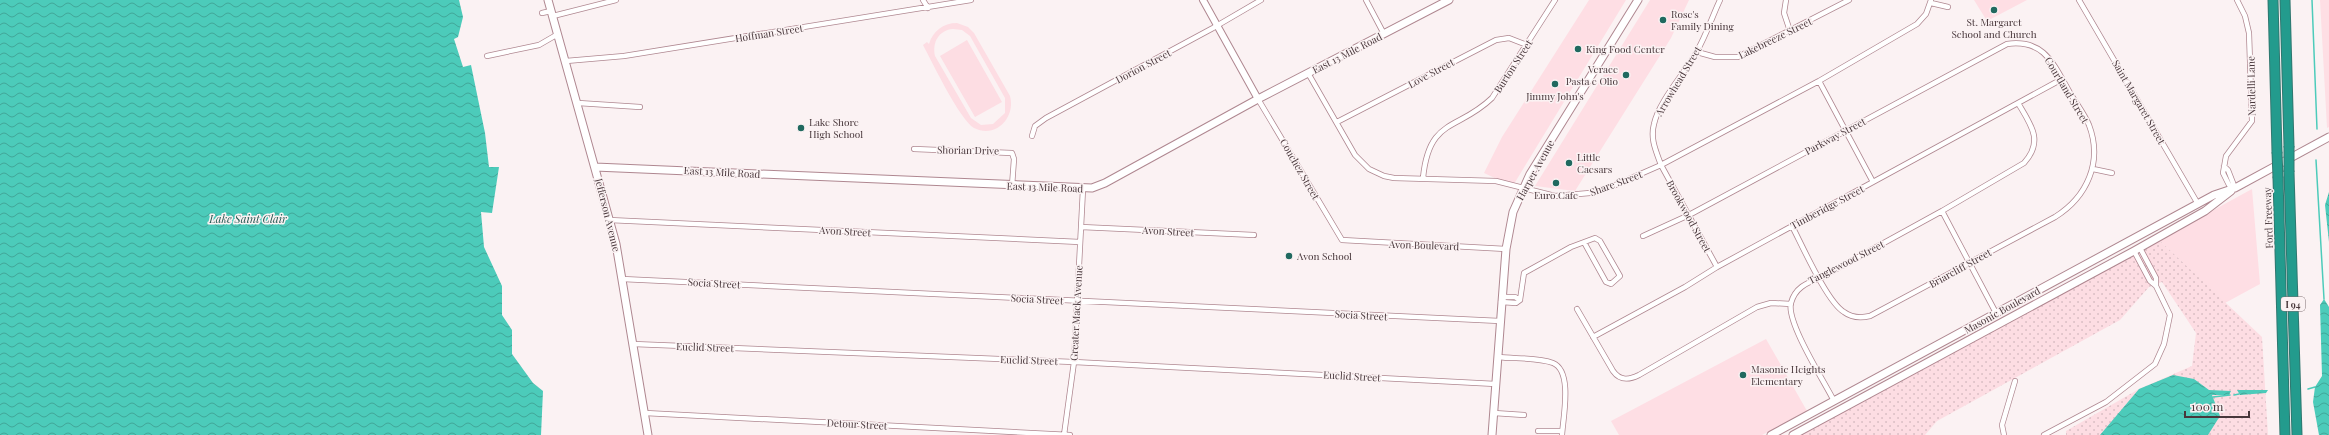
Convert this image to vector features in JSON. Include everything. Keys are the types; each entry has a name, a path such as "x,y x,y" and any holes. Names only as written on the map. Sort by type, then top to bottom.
{"highway":[{"name":"Ford Freeway","path":"2273,0 2285,435"},
{"name":"I 94","path":"2285,0 2297,435"}],"main road":[{"name":"Jefferson Avenue","path":"548,0 578,103 609,220 622,279 648,435"},
{"name":"East 13 Mile Road","path":"595,167 1083,190 1105,183 1258,99 1449,0"},
{"name":"Harper Avenue","path":"1492,435 1501,300 1506,249 1513,212 1523,187 1638,0"},
{"name":"Masonic Boulevard","path":"1793,435 2204,212 2235,188 2329,137"},
{"name":"Masonic Boulevard","path":"1771,435 1903,365 2214,195 2235,188"},
{"path":"2198,204 2202,204 2204,212"},
{"path":"2137,249 2136,240 2161,224"},
{"path":"2061,290 2066,283 2062,278"},
{"path":"1996,313 1999,317 2007,320"},
{"path":"1886,385 1907,369 1906,366 1903,365"},
{"path":"1822,420 1818,418 1817,415 1833,406 1834,401"},
{"path":"1778,435 1796,421"}],"street":[{"path":"542,13 552,13 616,0"},
{"path":"923,0 928,8"},
{"name":"Hoffman Street","path":"566,61 624,56 970,0"},
{"path":"1203,0 1258,99"},
{"name":"Dorion Street","path":"1032,136 1035,126 1042,120 1261,0"},
{"path":"1366,0 1384,34"},
{"name":"Burton Street","path":"1423,178 1428,150 1441,132 1448,126 1482,108 1492,98 1555,0"},
{"name":"Arrowhead Street","path":"1661,165 1653,141 1654,123 1660,109 1697,52 1720,0"},
{"path":"1786,0 1784,13 1790,31"},
{"name":"Lakebreeze Street","path":"1697,52 1715,57 1738,57 1849,0"},
{"name":"Saint Margaret Street","path":"2079,0 2198,204"},
{"name":"Nardelli Lane","path":"2235,188 2228,170 2224,166 2228,151 2248,129 2252,121 2249,33 2245,16 2237,0"},
{"name":"Share Street","path":"1308,73 1359,160 1369,169 1384,176 1394,178 1496,181 1555,196 1576,196 1613,186 1661,165 1819,81 1912,28 1922,20 1931,1 1948,7"},
{"path":"487,56 539,44 558,34"},
{"name":"Love Street","path":"1337,122 1496,40 1509,38 1527,45"},
{"name":"Parkway Street","path":"1643,236 1689,215 1998,47 2007,44 2028,44"},
{"name":"Courtland Street","path":"2028,44 2048,56 2088,124 2094,152 2093,169"},
{"name":"Timberidge Street","path":"1593,337 1685,287 1717,267 2062,79"},
{"path":"1819,81 1874,182"},
{"name":"Couchez Street","path":"1258,99 1342,240"},
{"path":"578,103 640,107"},
{"name":"Tanglewood Street","path":"1791,304 1801,286 1820,278 2019,167 2028,158 2034,147 2034,134 2018,103"},
{"name":"Shorian Drive","path":"914,149 1012,153 1014,159 1012,186"},
{"name":"Brookwood Street","path":"1661,165 1717,267"},
{"path":"2093,169 2112,173"},
{"name":"Briarcliff Street","path":"1792,226 1820,278 1839,309 1850,315 1864,317 1878,313 2065,210 2082,193 2093,169"},
{"name":"Greater Mack Avenue","path":"1064,435 1074,362 1083,190"},
{"path":"1942,211 1996,313"},
{"name":"Avon Street","path":"609,220 1080,242"},
{"name":"Avon Street","path":"1081,227 1254,235"},
{"path":"1501,300 1514,297 1520,300 1524,273 1571,247 1585,244 1595,238 1600,241 1620,276 1618,280 1611,284 1606,282 1585,244"},
{"name":"Avon Boulevard","path":"1342,240 1506,249"},
{"path":"2044,435 2106,402 2155,364 2164,344 2170,315 2156,286 2150,281 2137,249"},
{"name":"Socia Street","path":"622,279 1500,321"},
{"path":"1577,309 1615,374 1624,379 1631,378 1757,307 1771,303 1791,304 1793,323 1834,401"},
{"name":"Euclid Street","path":"633,344 1074,362 1496,384"},
{"path":"1498,357 1548,362 1557,365 1565,381 1562,433 1538,430"},
{"path":"2004,435 2002,425 2015,382"},
{"name":"Detour Street","path":"645,413 1070,435"},
{"path":"1494,413 1524,415"}],"shaded area":[{"path":"1589,0 1626,0 1514,184 1499,180 1484,173 1502,137"},
{"path":"1650,0 1689,0 1671,38 1575,191 1535,186"},
{"name":"St. Margaret School and Church","path":"1974,0 2027,0 1987,21"},
{"path":"2320,0 2329,0 2329,127 2327,128"},
{"path":"952,23 957,23 968,27 974,33 1010,96 1011,104 1007,118 997,128 990,131 982,131 974,128 968,123 954,103 923,45 927,42 929,44 933,35 939,29","holes":["953,29 962,30 970,36 1005,98 1005,113 993,124 981,125 971,118 935,56 935,46 940,34"]},
{"path":"967,40 1002,102 975,117 940,56"},
{"path":"2252,189 2260,284 2225,303 2159,240"},
{"path":"2159,240 2262,337 2268,435 2066,435 2066,431 2139,389 2192,366 2196,333 2162,282 2149,287 2120,320 1937,421 1925,435 1801,435"},
{"name":"Masonic Heights Elementary","path":"1766,339 1807,411 1762,435 1619,435 1611,421"}],"water":[{"name":"Lake Saint Clair","path":"0,0 459,0 463,17 458,37 454,39 463,67 471,65 485,133 489,167 499,167 492,213 481,212 484,247 502,286 502,315 512,330 512,354 533,383 543,391 541,435 0,435"},
{"path":"2329,192 2329,242 2325,205"},
{"path":"2324,299 2329,307 2329,435 2319,435 2313,402 2315,387 2322,376 2320,305"},
{"path":"2173,375 2194,379 2209,390 2231,391 2229,395 2212,395 2220,416 2208,435 2100,435 2139,389"},
{"path":"2237,390 2268,390 2266,393 2240,395"}],"waterway":[{"path":"2312,0 2317,129"},
{"path":"2316,160 2324,299"},
{"path":"2308,389 2315,387"},
{"path":"2234,395 2239,394"},
{"path":"2213,397 2230,395"}],"place":[{"name":"St. Margaret School and Church","path":"1994,10"},
{"name":"Rose's Family Dining","path":"1663,20"},
{"name":"King Food Center","path":"1578,49"},
{"name":"Verace Pasta e Olio","path":"1626,75"},
{"name":"Jimmy John's","path":"1555,84"},
{"name":"Lake Shore High School","path":"801,128"},
{"name":"Little Caesars","path":"1569,163"},
{"name":"Euro Cafe","path":"1556,183"},
{"name":"Avon School","path":"1289,256"},
{"name":"Masonic Heights Elementary","path":"1743,375"}]}
